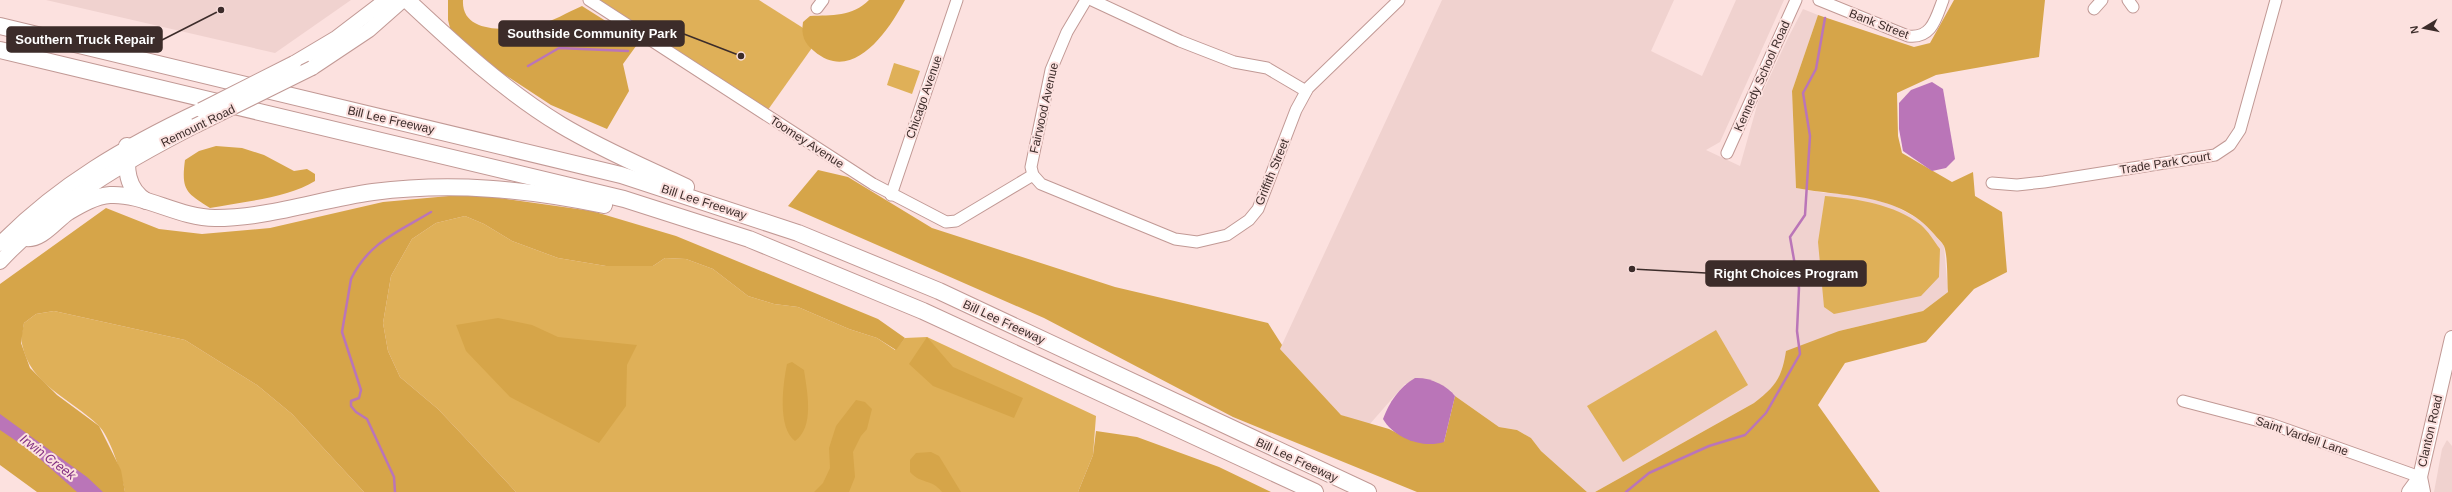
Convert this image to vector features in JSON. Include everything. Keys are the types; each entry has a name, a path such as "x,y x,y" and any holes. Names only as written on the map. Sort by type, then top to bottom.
{"highway":[{"path":"407,0 492,74 561,125 614,154 753,218"},
{"path":"426,0 427,11 433,24"},
{"name":"Bill Lee Freeway","path":"0,26 621,175 798,233 908,278 1368,492"},
{"name":"Bill Lee Freeway","path":"0,50 624,199 749,239 923,310 1315,492"},
{"path":"126,154 129,180 133,190 139,196 152,204"},
{"path":"25,238 38,236 71,211 101,197 123,196 200,217 231,218 373,192 427,188 478,187 552,194 749,239"}],"main road":[{"name":"Remount Road","path":"0,244 58,192 126,154 177,121 294,64 336,38 386,0"},
{"name":"Remount Road","path":"0,262 65,203 126,154 196,126 312,68 369,30 403,0"},
{"name":"Clanton Road","path":"2409,492 2420,477 2452,338"},
{"name":"Clanton Road","path":"2420,477 2423,492"}],"street":[{"name":"Toomey Avenue","path":"589,0 891,195 949,222 956,221 1033,175"},
{"name":"Chicago Avenue","path":"891,195 957,0"},
{"name":"Fairwood Avenue","path":"1033,175 1031,167 1051,70 1067,32 1086,0"},
{"path":"1092,0 1180,41 1234,62 1267,68 1306,91"},
{"name":"Griffith Street","path":"1033,175 1041,184 1168,237 1197,242 1218,239 1239,229 1258,209 1296,110 1306,91 1324,70 1399,0"},
{"name":"Kennedy School Road","path":"1727,153 1796,0"},
{"name":"Bank Street","path":"1819,0 1908,36 1919,37 1926,34 1935,22 1943,0"},
{"path":"2094,9 2102,0"},
{"name":"Trade Park Court","path":"1992,183 2017,185 2044,182 2208,156 2223,150 2232,144 2240,130 2276,0"},
{"name":"Saint Vardell Lane","path":"2183,401 2271,424 2420,477"}],"shaded area":[{"path":"46,0 351,0 275,53"},
{"path":"448,0 463,0 465,12 470,20 479,25 503,29 543,24 582,6 639,42 623,64 629,91 607,129 551,105 496,69 451,32 448,20"},
{"path":"589,0 759,0 819,38 765,114"},
{"path":"869,0 905,0 890,25 868,50 856,58 842,62 828,60 808,45 803,35 802,27 803,22 810,16 834,15 849,12 856,10"},
{"path":"1442,0 1674,0 1651,51 1702,76 1736,0 1784,0 1720,142 1706,150 1740,166 1758,102 1788,38 1803,9 1818,15 1792,91 1796,188 1825,193 1853,194 1893,205 1924,222 1944,246 1948,292 1923,311 1839,331 1783,370 1772,389 1754,403 1595,492 1587,492 1541,451 1531,438 1517,430 1499,427 1455,396 1450,390 1405,384 1369,425 1341,415 1280,349"},
{"path":"1954,0 2045,0 2039,57 1936,75 1897,93 1898,136 1902,153 1952,182 1973,172 1975,196 2002,212 2007,272 1974,289 1926,342 1845,363 1818,405 1880,492 1595,492 1754,403 1772,387 1780,375 1786,351 1839,331 1923,311 1948,292 1947,262 1944,246 1920,221 1905,211 1870,199 1796,188 1792,91 1818,15 1914,47 1930,43"},
{"path":"894,63 920,71 912,94 887,85"},
{"path":"216,146 242,148 264,155 294,171 307,169 315,174 315,181 292,192 210,208 195,198 187,190 184,170 185,160 199,151"},
{"path":"818,170 848,177 932,228 1115,287 1268,323 1282,345 1280,349 1341,415 1389,429 1409,439 1444,442 1455,396 1499,427 1517,430 1531,438 1541,451 1587,492 1417,492 1233,417 1044,318 788,206"},
{"path":"471,194 592,211 676,236 878,319 905,338 896,350 877,338 849,329 798,307 774,304 748,296 713,269 686,259 665,258 653,266 606,266 558,258 512,241 484,224 465,216 436,223 412,239 391,276 383,323 388,351 400,377 438,409 516,492 364,492 292,414 257,385 185,340 54,311 36,314 24,323 21,343 30,368 57,395 99,426 121,470 125,492 37,492 0,465 0,284 106,208 159,229 202,234 270,228 383,202"},
{"path":"1825,196 1863,201 1887,207 1921,225 1929,233 1940,249 1939,277 1921,296 1834,314 1824,307 1818,242"},
{"path":"465,216 484,224 512,241 558,258 606,266 653,266 665,258 686,259 713,269 748,296 774,304 798,307 849,329 877,338 895,350 905,338 927,337 1096,416 1093,455 1078,492 516,492 438,409 400,377 388,351 383,323 391,276 412,239 436,223"},
{"path":"54,311 185,340 257,385 292,414 364,492 125,492 115,456 102,430 87,415 42,381 26,358 21,342 24,323 36,314"},
{"path":"498,318 532,325 558,337 637,345 627,365 626,406 599,443 510,397 466,351 456,325"},
{"path":"1716,330 1748,385 1623,462 1587,406"},
{"path":"927,337 953,367 1023,398 1014,418 933,386 909,364"},
{"path":"792,362 804,370 808,398 805,427 801,435 795,441 789,434 786,426 783,405 784,382 787,364"},
{"path":"856,400 865,402 872,409 867,429 861,436 853,452 855,477 849,492 814,492 823,483 830,468 829,448 836,426"},
{"path":"1096,431 1137,437 1219,467 1271,492 1078,492 1093,455"},
{"path":"2447,440 2452,446 2452,492 2434,492 2442,449"},
{"path":"931,452 939,456 961,492 942,492 934,485 919,479 910,472 910,460 916,453"}],"water":[{"path":"1932,82 1943,89 1955,159 1946,168 1932,171 1903,151 1899,129 1899,103 1911,90"},
{"path":"1415,378 1437,382 1447,388 1455,396 1444,442 1427,444 1410,440 1394,432 1383,419 1395,396 1404,386"},
{"name":"Irwin Creek","path":"0,414 87,477 103,492 77,492 31,451 0,430"}],"waterway":[{"path":"1626,492 1649,473 1709,446 1745,435 1766,413 1800,354 1797,331 1799,288 1790,237 1805,215 1810,136 1803,93 1816,69 1825,18"},
{"path":"528,66 559,48 628,51"},
{"path":"395,492 394,477 367,419 356,412 351,406 351,401 359,398 361,390 342,332 351,279 358,266 366,256 385,239 431,212"}],"place":[{"name":"Southern Truck Repair","path":"221,10"},
{"name":"Southside Community Park","path":"741,56"},
{"name":"Right Choices Program","path":"1632,269"}]}
